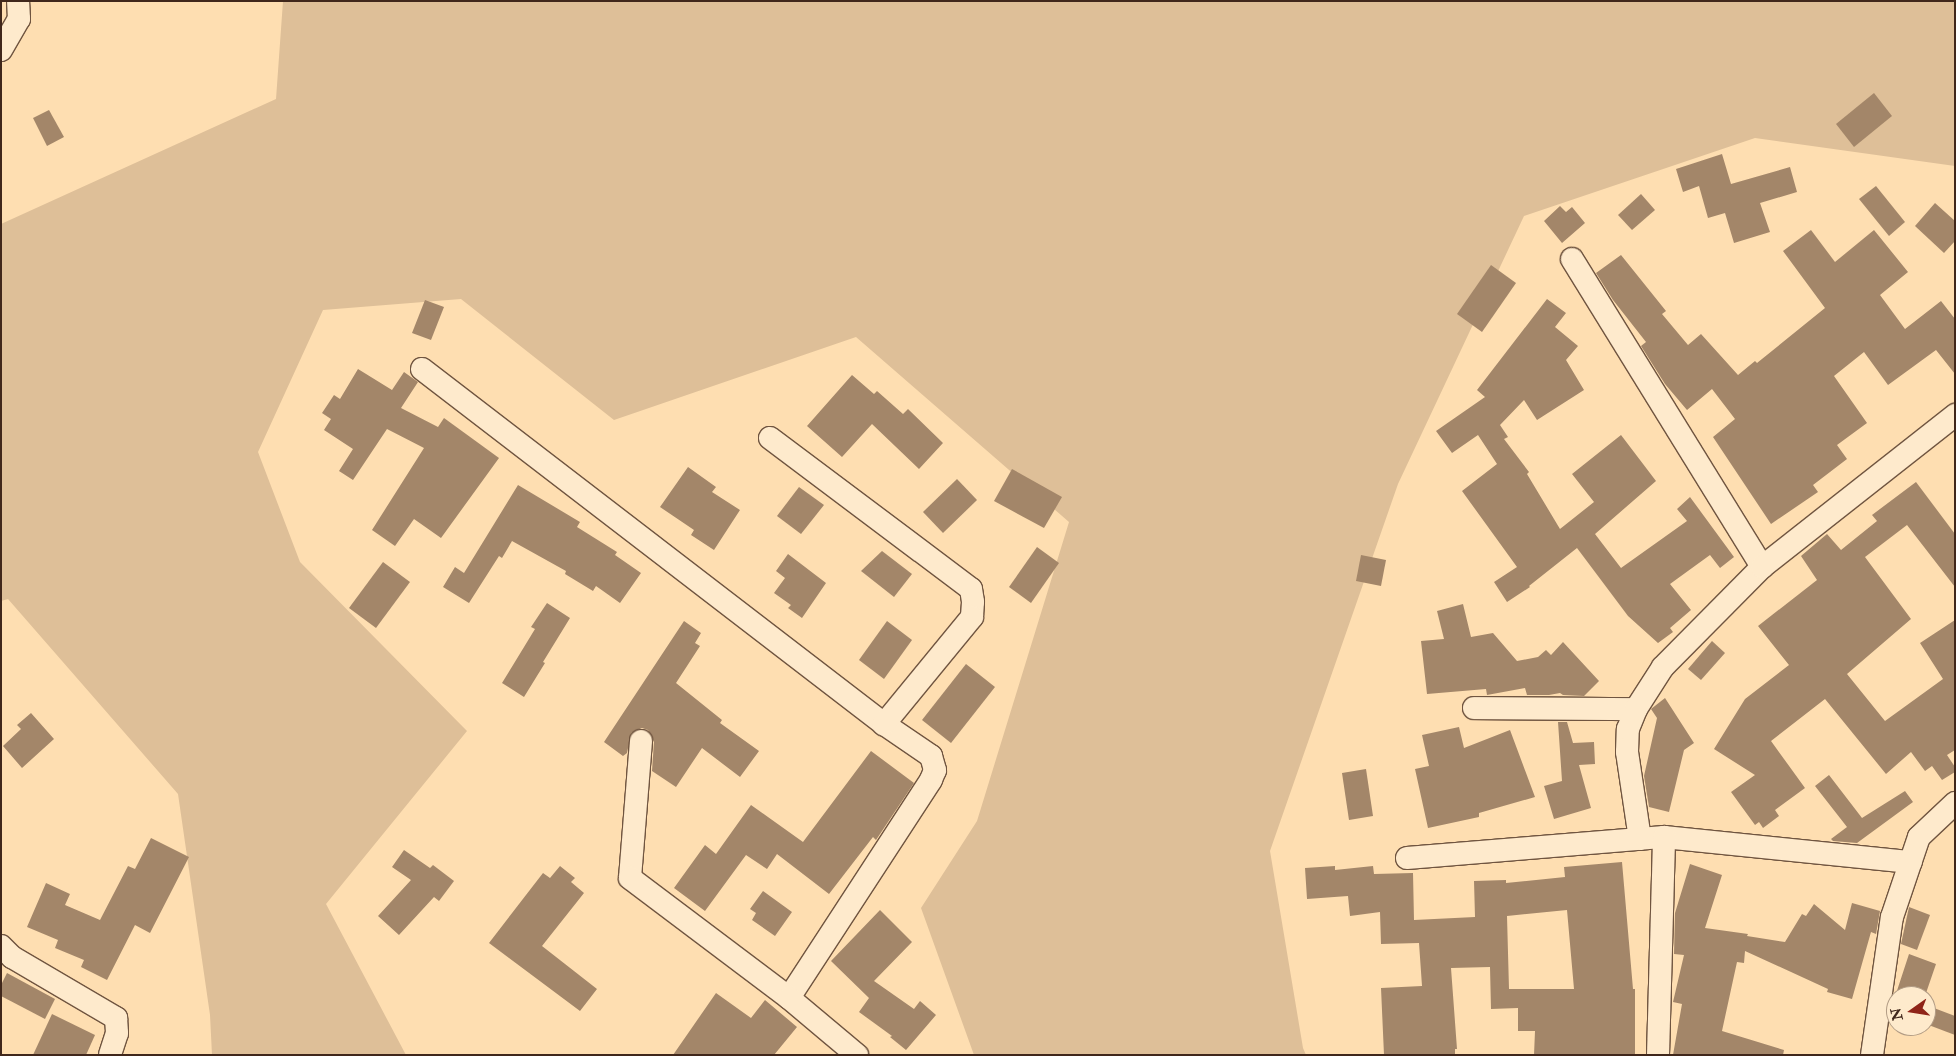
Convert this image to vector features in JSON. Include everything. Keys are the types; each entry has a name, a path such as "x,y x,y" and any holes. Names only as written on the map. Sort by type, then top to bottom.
{"street":[{"path":"1,50 19,19 18,1"},
{"path":"1572,260 1762,567"},
{"path":"422,369 884,724 931,756 935,770 931,780 789,998"},
{"path":"1640,839 1627,752 1628,729 1636,709 1663,667 1762,567 1955,415"},
{"path":"770,438 971,589 973,602 972,617 884,724"},
{"path":"1474,708 1636,709"},
{"path":"641,741 630,878 789,998 857,1055"},
{"path":"1872,1055 1892,917 1910,862 1919,837 1955,803"},
{"path":"1658,1055 1664,837"},
{"path":"1407,858 1664,837 1910,862"},
{"path":"1,946 12,957 116,1018 117,1033 110,1055"}],"shaded area":[{"path":"283,1 1955,1 1955,166 1755,138 1524,216 1398,484 1270,851 1303,1048 1306,1055 974,1055 921,908 977,821 1069,522 856,337 614,420 461,299 323,310 258,452 300,562 467,731 326,904 406,1055 212,1055 210,1015 178,794 8,599 1,601 1,224 276,99"}],"building":[{"path":"1874,93 1892,116 1854,147 1836,124"},
{"path":"49,110 64,137 47,146 33,118"},
{"path":"1722,154 1731,184 1790,167 1797,192 1760,203 1770,232 1734,243 1725,213 1708,218 1699,186 1683,192 1676,169"},
{"path":"1876,186 1905,222 1889,236 1859,199"},
{"path":"1641,194 1655,210 1632,230 1618,215"},
{"path":"1935,203 1955,221 1955,241 1944,253 1915,226"},
{"path":"1560,206 1566,212 1572,207 1585,223 1562,243 1544,221"},
{"path":"1811,230 1835,262 1874,230 1908,272 1880,295 1905,329 1941,301 1955,319 1955,374 1936,350 1888,385 1864,352 1834,376 1867,423 1837,445 1847,459 1813,485 1818,492 1771,524 1713,437 1735,419 1712,389 1687,410 1665,384 1641,346 1646,342 1613,300 1596,273 1621,255 1666,311 1662,314 1688,345 1701,334 1738,375 1755,361 1757,363 1825,308 1783,251"},
{"path":"1491,265 1516,283 1482,332 1457,314"},
{"path":"1547,299 1566,313 1555,327 1578,346 1566,360 1584,390 1537,420 1524,400 1500,425 1508,437 1504,439 1529,472 1527,474 1560,529 1594,502 1572,474 1621,435 1656,481 1595,534 1621,568 1687,521 1677,509 1690,497 1734,557 1720,568 1710,555 1670,584 1691,610 1670,628 1673,632 1658,643 1628,616 1577,548 1530,587 1507,602 1494,582 1517,567 1462,491 1497,464 1478,435 1452,453 1436,431 1485,397 1477,390"},
{"path":"425,300 444,307 431,340 412,333"},
{"path":"358,369 392,390 404,372 418,382 401,408 438,427 444,418 499,458 441,538 414,519 395,546 372,530 424,448 387,429 353,480 339,471 353,449 324,430 331,419 322,413 334,395 340,399"},
{"path":"852,375 874,394 877,391 903,414 908,409 943,443 919,469 872,424 842,457 807,426"},
{"path":"688,467 716,487 712,492 740,510 714,550 691,535 694,530 660,507"},
{"path":"1012,469 1062,497 1044,528 994,501"},
{"path":"957,479 977,500 943,533 923,512"},
{"path":"1916,482 1955,534 1955,587 1907,525 1865,557 1911,619 1847,674 1885,721 1943,679 1920,643 1955,620 1955,750 1947,755 1955,767 1955,772 1942,780 1932,766 1925,771 1911,752 1886,774 1825,699 1771,741 1805,788 1775,810 1779,816 1763,828 1759,822 1755,825 1731,792 1755,775 1714,749 1745,699 1789,665 1758,626 1817,580 1801,556 1827,534 1841,550 1877,521 1872,515"},
{"path":"518,485 580,522 577,527 617,552 615,555 641,573 620,603 596,586 593,591 565,574 566,571 512,541 502,558 499,556 469,603 443,587 455,567 464,573"},
{"path":"799,487 824,505 801,534 777,516"},
{"path":"1037,547 1059,563 1031,603 1009,587"},
{"path":"882,551 912,574 894,597 861,571"},
{"path":"788,554 826,583 802,618 788,608 791,605 774,593 785,578 776,571"},
{"path":"1361,555 1386,560 1381,586 1356,581"},
{"path":"383,562 410,582 376,628 349,608"},
{"path":"547,603 570,618 524,697 502,683 535,629 531,627"},
{"path":"1463,604 1471,637 1493,633 1517,661 1538,657 1546,650 1551,655 1563,642 1599,681 1584,696 1563,695 1560,693 1527,695 1525,688 1487,695 1486,689 1427,694 1421,641 1444,639 1437,611"},
{"path":"684,621 701,633 695,643 700,646 676,683 722,720 720,723 759,751 740,777 702,748 676,787 652,771 654,742 648,730 642,728 631,733 627,753 623,756 604,742"},
{"path":"887,621 912,640 884,679 859,660"},
{"path":"1712,641 1725,653 1701,680 1688,669"},
{"path":"966,664 995,687 951,743 922,720"},
{"path":"1665,698 1694,743 1684,750 1669,812 1649,807 1644,776 1657,718 1651,709"},
{"path":"31,713 54,739 22,768 3,746 21,729 17,725"},
{"path":"1558,722 1567,722 1573,743 1594,742 1595,764 1579,765 1591,808 1554,819 1544,786 1562,781"},
{"path":"1459,727 1464,748 1510,730 1535,797 1479,813 1479,817 1428,828 1415,769 1429,766 1422,735"},
{"path":"871,751 914,783 876,840 873,837 829,894 777,854 767,869 746,855 705,911 674,888 705,845 716,854 751,805 803,842"},
{"path":"1366,769 1373,816 1349,820 1342,773"},
{"path":"1829,775 1862,818 1905,791 1913,802 1857,843 1833,841 1831,839 1847,827 1815,786"},
{"path":"151,838 189,857 150,933 135,925 107,980 81,967 84,960 55,948 58,940 27,927 46,883 70,894 65,905 100,920 128,866 135,869"},
{"path":"404,850 430,868 433,865 454,881 439,901 434,897 399,935 378,916 411,880 392,867"},
{"path":"1622,862 1633,989 1635,989 1635,1055 1534,1055 1535,1031 1518,1031 1518,1008 1491,1009 1490,967 1451,968 1457,1049 1455,1049 1455,1055 1384,1055 1381,988 1422,986 1419,943 1381,944 1380,912 1350,916 1348,896 1307,899 1305,868 1335,866 1335,870 1373,866 1374,874 1413,873 1414,920 1475,917 1474,881 1506,880 1506,883 1565,877 1564,867","holes":["1567,910 1574,989 1509,989 1507,916"]},
{"path":"1690,864 1722,875 1705,928 1748,934 1747,936 1785,942 1802,914 1806,916 1814,904 1845,930 1852,903 1880,911 1876,934 1871,932 1852,999 1827,992 1828,989 1745,951 1744,963 1737,962 1722,1031 1784,1050 1783,1055 1673,1055 1682,1004 1673,1002 1684,955 1674,954 1675,913"},
{"path":"560,866 575,878 571,882 584,893 542,946 597,989 580,1011 489,943 543,873 550,878"},
{"path":"763,891 792,912 775,936 752,920 756,913 750,909"},
{"path":"1909,907 1930,915 1917,950 1901,944"},
{"path":"880,910 912,942 874,981 914,1009 920,1001 936,1015 906,1050 890,1037 892,1036 859,1012 869,998 831,961"},
{"path":"1909,954 1936,964 1928,986 1899,986"},
{"path":"7,973 55,999 45,1019 1,996 1,985"},
{"path":"716,993 751,1018 765,1000 797,1027 774,1055 673,1055"},
{"path":"1936,1009 1955,1016 1955,1035 1936,1028"},
{"path":"52,1014 95,1035 86,1055 33,1055"}]}
